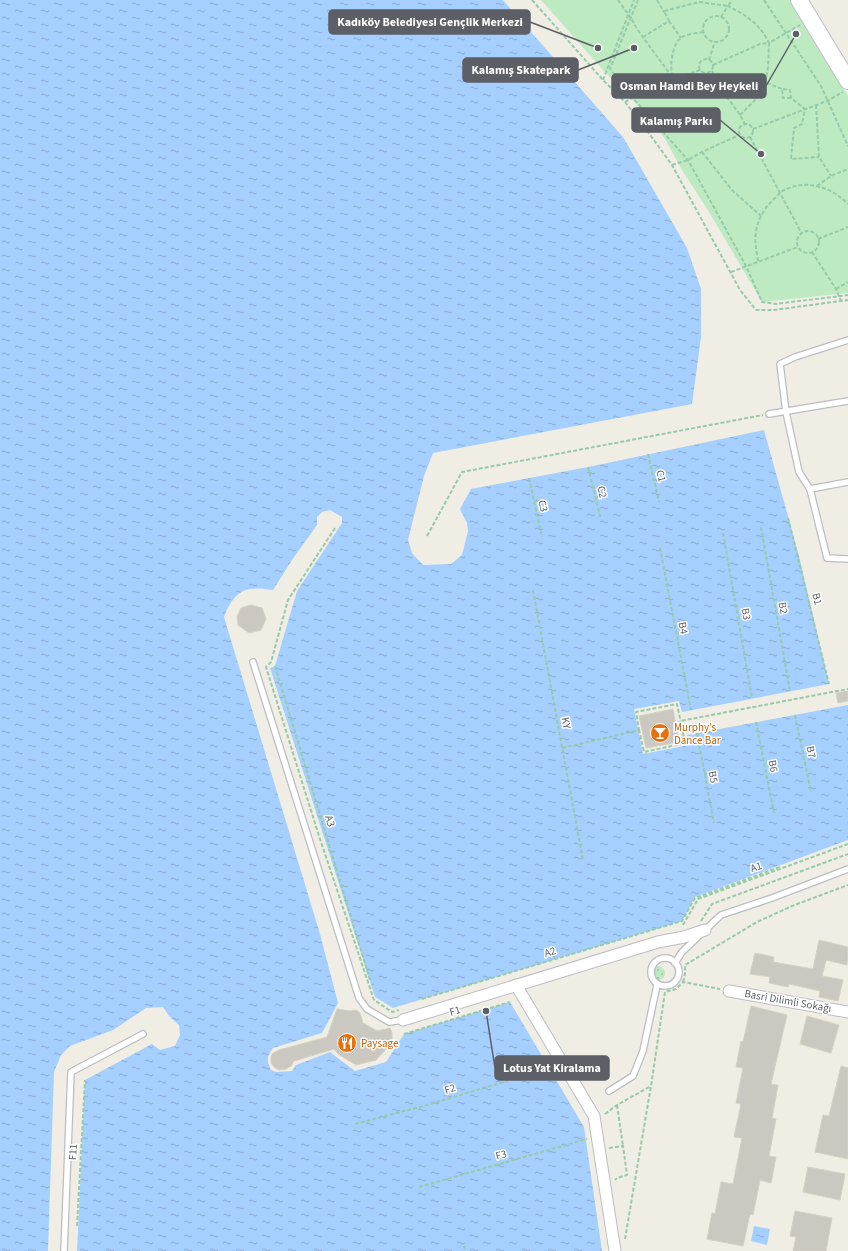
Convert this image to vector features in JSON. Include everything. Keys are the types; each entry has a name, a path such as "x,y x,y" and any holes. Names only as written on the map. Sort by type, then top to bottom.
{"street":[{"path":"799,0 848,81"},
{"path":"812,0 848,60"},
{"path":"401,1014 516,985 658,942 705,930"},
{"path":"516,985 594,1116 615,1251"},
{"name":"Basri Dilimli Sokağı","path":"729,991 848,1012"}],"lane":[{"path":"848,340 795,357 780,364 786,412 799,472 810,489 827,558 848,559"},
{"path":"768,414 848,401"},
{"path":"810,489 848,482"},
{"path":"253,662 360,998 367,1009 389,1022 401,1014"},
{"path":"675,963 682,952 721,915 772,898 848,869"},
{"path":"665,958 675,963 679,971 679,975 674,983 666,987 657,985 650,973 653,964 656,961 665,958"},
{"path":"609,1091 633,1076 643,1051 657,985"},
{"path":"64,1251 71,1072 143,1034"}],"path":[{"path":"532,0 603,80 625,102 672,165 740,290 756,310 774,310 848,300"},
{"path":"618,0 680,88 691,96 702,97 722,93"},
{"path":"603,80 634,0"},
{"path":"638,0 610,69 632,97 688,160 746,266 762,302 776,304 848,295"},
{"path":"657,0 681,38"},
{"path":"721,17 732,0"},
{"path":"764,0 821,86 848,146"},
{"path":"669,20 664,11 699,2 728,6 752,20 759,27 769,43 768,68 765,82 758,97 740,115"},
{"path":"717,16 721,17 728,23 728,32 724,39 715,41 708,38 703,32 704,24 709,18 717,16"},
{"path":"713,65 760,44 769,43 811,19"},
{"path":"643,37 669,20"},
{"path":"673,78 672,56 676,45 681,38 703,32"},
{"path":"709,60 715,41"},
{"path":"700,70 699,66 701,62 705,59 709,60"},
{"path":"709,60 713,65 712,70 722,93 730,101 745,124 750,125 753,129"},
{"path":"625,102 632,97 673,78 700,70 706,73 712,70"},
{"path":"765,82 757,90 753,89 750,84 751,78 760,76 765,82 782,89 790,90 791,98"},
{"path":"782,89 783,98 791,98 805,110"},
{"path":"753,129 827,101 848,89"},
{"path":"816,105 819,157 831,176"},
{"path":"805,110 802,124 794,128 791,159 819,157"},
{"path":"739,135 739,128 745,124"},
{"path":"739,135 743,138 750,137 753,134 753,129"},
{"path":"672,165 688,160 739,135"},
{"path":"750,137 781,192 802,234"},
{"path":"702,152 732,190 760,216"},
{"path":"817,186 831,176 848,169"},
{"path":"758,261 756,233 760,216 767,206 781,192 794,186 809,184 830,190 848,204"},
{"path":"818,239 848,228"},
{"path":"804,232 811,232 818,239 817,247 812,252 802,252 798,247 797,241 802,234 804,232"},
{"path":"731,272 798,247"},
{"path":"812,252 836,289 841,301"},
{"path":"836,289 848,282"},
{"path":"427,536 462,472 768,414"},
{"name":"C1","path":"648,454 659,502"},
{"name":"C2","path":"588,467 600,520"},
{"name":"C3","path":"529,478 542,538"},
{"name":"B1","path":"788,518 829,684"},
{"name":"B2","path":"761,527 790,691"},
{"path":"335,528 288,600 272,662 266,667 324,851 374,1000 392,1012 401,1014"},
{"name":"B3","path":"723,533 752,698"},
{"name":"B4","path":"660,548 691,710"},
{"name":"KY","path":"533,590 583,860"},
{"name":"A3","path":"274,666 370,980"},
{"path":"677,724 680,721 848,689"},
{"path":"676,704 685,743 644,752 640,730 636,712 676,704"},
{"name":"B7","path":"795,715 811,792"},
{"name":"B6","path":"756,722 774,813"},
{"path":"562,748 640,730"},
{"name":"B5","path":"697,733 714,823"},
{"path":"677,927 685,925 698,900 848,844"},
{"name":"A1","path":"682,921 695,898 848,844"},
{"path":"693,934 712,904 848,854"},
{"path":"624,1244 651,1086 665,992 676,989 683,982 685,965 756,922 792,906 848,885"},
{"name":"A2","path":"422,999 682,921"},
{"path":"683,982 729,991"},
{"path":"432,1022 512,999"},
{"name":"F1","path":"404,1034 510,1002"},
{"name":"F2","path":"355,1124 427,1105 550,1067 555,1072"},
{"name":"F11","path":"77,1226 85,1080"},
{"path":"599,1118 617,1105 651,1086"},
{"path":"612,1184 617,1178 627,1174 617,1105"},
{"name":"F3","path":"419,1187 588,1139 587,1132"},
{"path":"604,1149 623,1146"},
{"path":"464,1246 465,1251"}],"green space":[{"path":"541,0 790,0 848,96 848,293 762,302 709,212 682,170 665,139 642,110 603,70"},
{"path":"658,966 663,968 665,973 663,978 658,980 653,978 651,973 653,968"}],"water":[{"path":"0,0 503,0 623,137 687,248 701,289 701,337 692,404 433,453 424,476 408,540 412,553 423,565 451,564 462,555 468,531 467,523 460,509 471,489 588,467 764,430 799,556 829,684 682,712 679,701 634,709 643,754 689,745 687,735 848,705 848,840 695,897 682,921 393,1008 375,997 270,668 275,666 297,591 342,523 342,517 330,510 322,512 317,517 317,525 273,590 255,588 242,592 232,601 224,617 320,934 338,1003 322,1033 273,1048 268,1056 268,1063 271,1070 276,1072 292,1071 296,1065 330,1052 355,1071 386,1062 404,1034 510,1002 584,1127 602,1251 77,1251 85,1080 152,1044 160,1050 175,1046 180,1035 179,1025 169,1016 163,1007 146,1008 113,1030 70,1046 61,1055 54,1072 48,1251 0,1251"},
{"path":"754,1226 770,1229 767,1245 751,1241"}],"building":[{"path":"251,605 262,608 266,619 261,630 249,633 238,625 237,617 241,608"},
{"path":"848,691 848,701 838,703 836,693"},
{"name":"Murphy's Dance Bar","path":"673,709 679,742 646,748 639,716"},
{"path":"819,940 848,947 847,965 826,960 822,976 843,980 838,1001 819,997 820,991 789,984 788,987 769,983 770,977 750,974 755,953 774,957 773,962 813,969"},
{"path":"751,1006 787,1015 771,1084 778,1085 772,1118 776,1119 769,1156 776,1157 771,1183 760,1180 753,1215 750,1214 743,1246 707,1239 712,1213 715,1214 721,1182 733,1184 742,1138 734,1137 741,1104 736,1103 743,1068 736,1067 741,1041 743,1042"},
{"name":"Paysage","path":"337,1009 350,1011 356,1010 360,1013 363,1023 377,1031 390,1028 392,1039 388,1047 376,1060 356,1065 338,1054 334,1049 294,1061 291,1066 286,1069 279,1070 275,1068 271,1063 272,1054 279,1050 327,1037"},
{"path":"807,1016 839,1025 831,1053 800,1044"},
{"path":"841,1066 848,1068 848,1159 815,1152 823,1115 829,1116"},
{"path":"808,1167 845,1174 840,1200 803,1192"},
{"path":"795,1211 832,1218 826,1251 793,1251 796,1237 790,1236"}],"place":[{"name":"Osman Hamdi Bey Heykeli","path":"796,34"},
{"name":"Kadıköy Belediyesi Gençlik Merkezi","path":"598,48"},
{"name":"Kalamış Skatepark","path":"634,48"},
{"name":"Kalamış Parkı","path":"761,154"},
{"name":"Murphy's Dance Bar","path":"660,733"},
{"name":"Lotus Yat Kiralama","path":"486,1011"},
{"name":"Paysage","path":"347,1043"}]}
